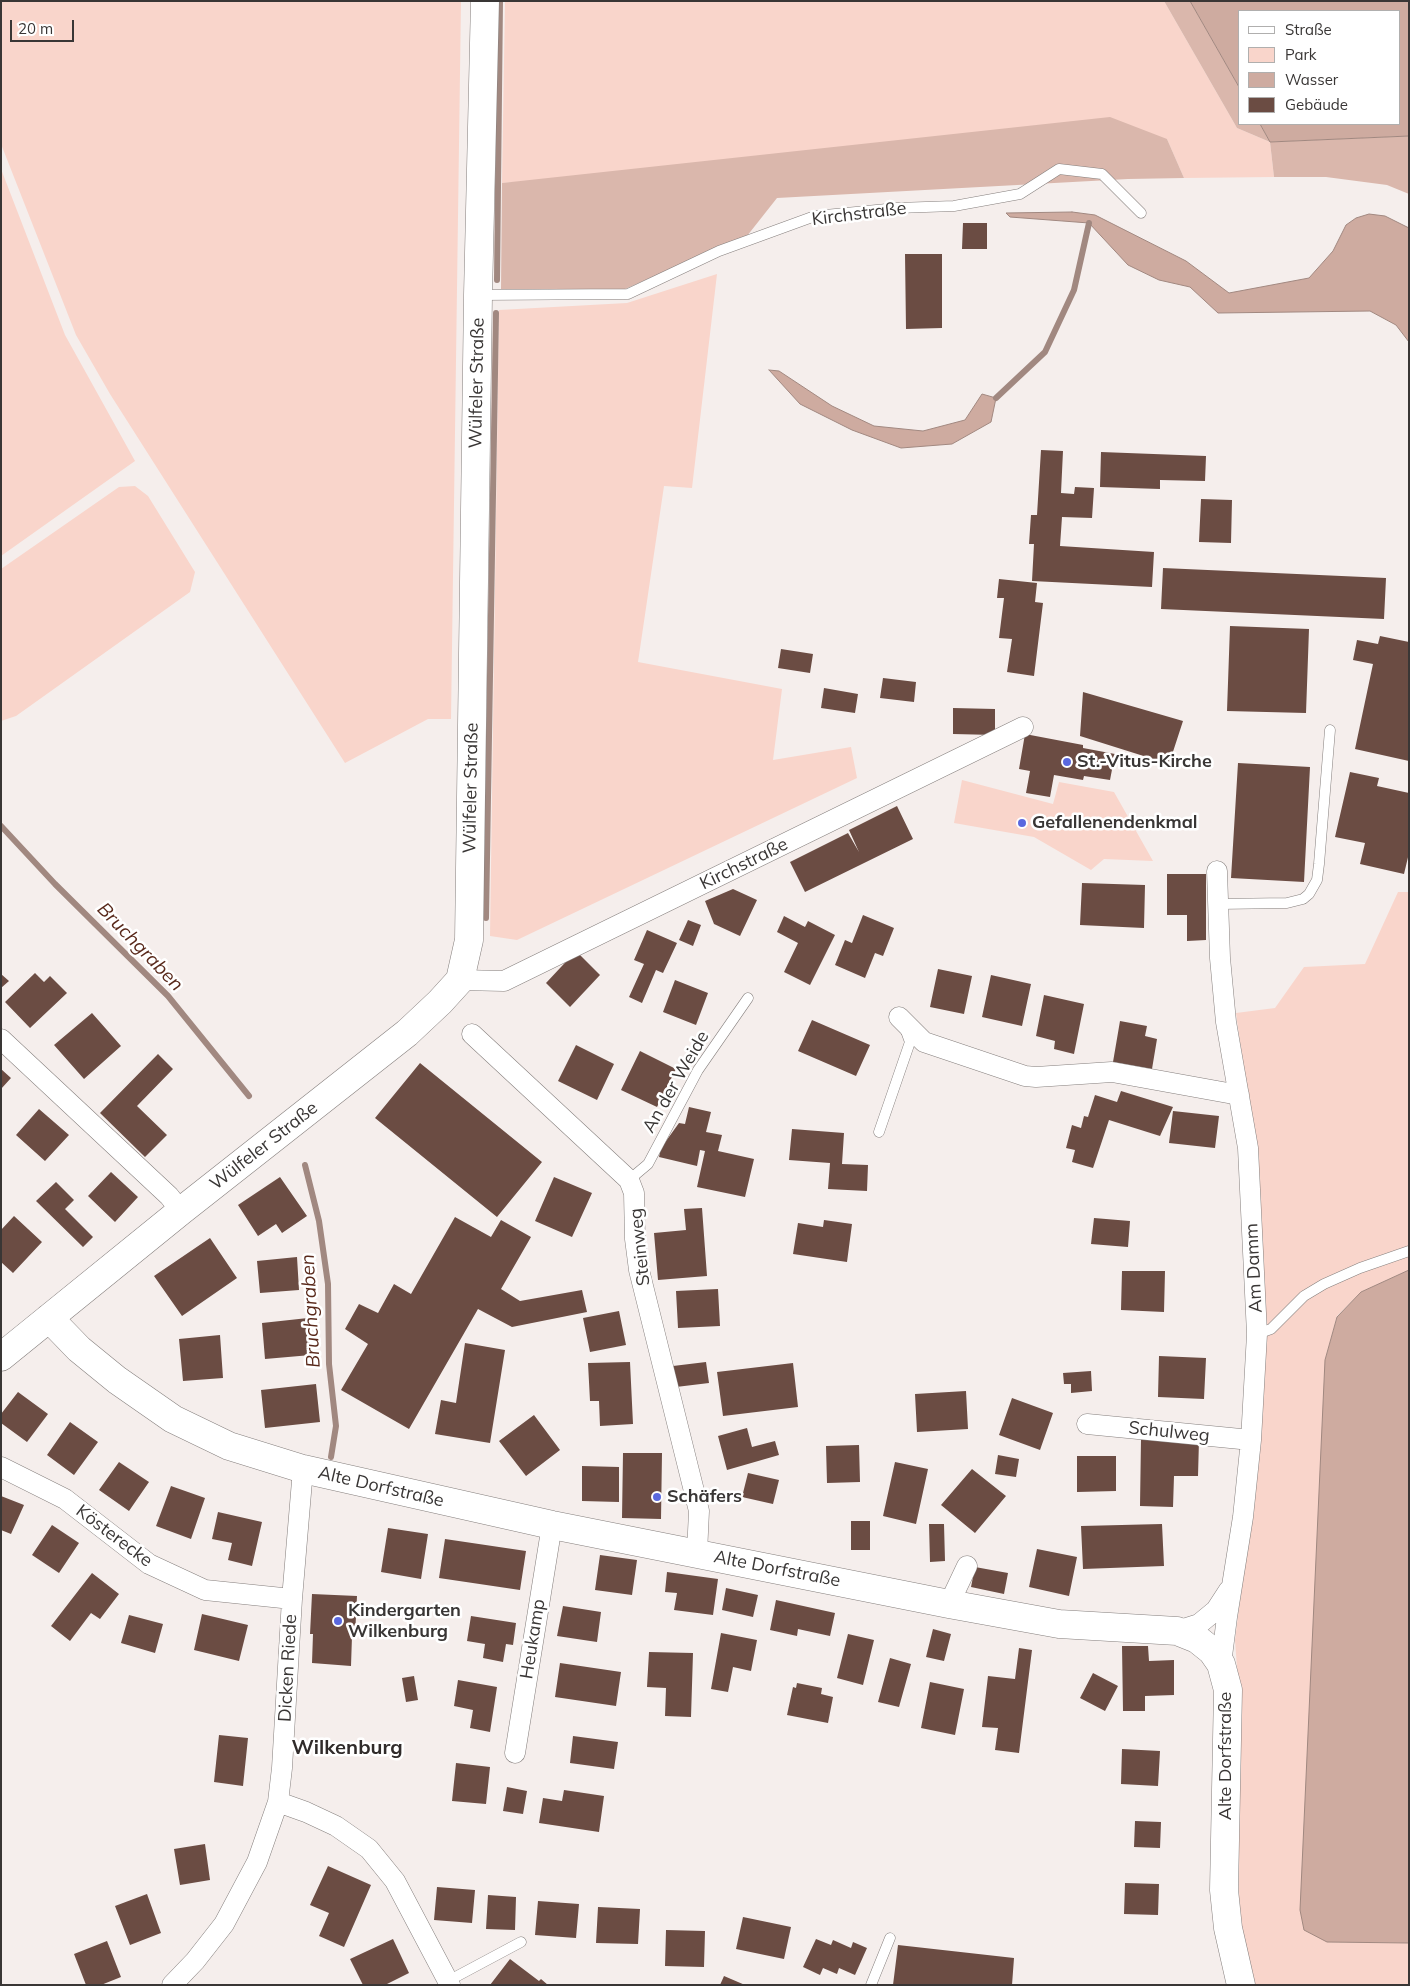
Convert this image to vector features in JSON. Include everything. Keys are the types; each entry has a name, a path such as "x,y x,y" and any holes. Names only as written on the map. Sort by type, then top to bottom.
{"street":[{"name":"Wülfeler Straße","path":"1,1357 181,1211 407,1033 460,980 469,940 478,295 485,1"},
{"name":"Kirchstraße","path":"460,980 504,981 1023,727"},
{"name":"Am Damm","path":"1217,871 1220,958 1226,1022 1248,1148 1257,1334 1251,1440 1243,1517 1221,1664"},
{"path":"899,1017 924,1042 1025,1076 1036,1077 1112,1072 1239,1095"},
{"path":"472,1034 629,1180"},
{"path":"1,1039 169,1196 181,1211"},
{"name":"Steinweg","path":"629,1180 634,1193 638,1270 699,1511 697,1553"},
{"name":"Alte Dorfstraße","path":"48,1318 78,1349 117,1380 173,1419 229,1446 302,1469 552,1525 949,1604 1059,1624 1177,1631 1197,1638 1212,1651 1221,1664 1228,1690 1224,1890 1228,1928 1242,1985"},
{"name":"Schulweg","path":"1087,1424 1251,1440"},
{"name":"Kösterecke","path":"1,1466 65,1499 148,1564 204,1590 292,1599"},
{"name":"Dicken Riede","path":"172,1985 195,1961 224,1924 257,1862 278,1802 282,1768 302,1469"},
{"name":"Heukamp","path":"514,1753 552,1525"},
{"path":"949,1604 967,1566"},
{"path":"1177,1631 1199,1624 1216,1610 1232,1584"},
{"path":"278,1802 336,1826 369,1849 395,1881 449,1983"}],"lane":[{"name":"Kirchstraße","path":"478,295 628,294 719,251 815,216 897,208 954,206 1020,194 1058,169 1102,174 1141,213"},
{"path":"1218,904 1287,903 1303,899 1309,894 1317,880 1330,730"},
{"name":"An der Weide","path":"629,1180 648,1164 698,1070 748,998"},
{"path":"879,1132 910,1042 899,1017"},
{"path":"1257,1334 1271,1329 1304,1296 1324,1284 1360,1268 1409,1251"},
{"path":"871,1985 890,1938"},
{"path":"449,1983 521,1942"}],"green space":[{"path":"1,1 461,1 451,719 428,719 345,763 110,394 76,335 1,144"},
{"path":"505,1 1164,1 1237,128 1270,142 1274,177 1184,178 1167,139 502,183"},
{"path":"1,169 65,335 135,461 1,556"},
{"path":"717,274 692,488 664,486 638,662 782,689 773,760 851,747 857,778 517,940 490,936 499,310 627,303"},
{"path":"135,486 148,496 195,572 190,592 16,716 1,721 1,569 119,487"},
{"path":"962,780 1053,804 1059,782 1114,792 1153,861 1104,859 1091,870 1034,837 954,823"},
{"path":"1398,892 1409,892 1409,1270 1361,1292 1337,1316 1325,1360 1327,1942 1409,1943 1409,1985 1252,1985 1239,1917 1238,1682 1235,1640 1250,1519 1254,1147 1236,1013 1275,1008 1304,967 1365,964"}],"shaded area":[{"path":"1164,1 1190,1 1238,85 1238,125 1261,125 1270,142 1237,128"},
{"path":"1110,117 1167,139 1184,178 1128,179 777,198 747,236 625,289 501,289 502,183"},
{"path":"1409,136 1409,194 1387,185 1326,177 1274,177 1270,142"}],"water":[{"path":"1190,1 1409,1 1409,136 1270,142 1261,125 1400,125 1400,10 1238,10 1238,85"},
{"path":"1072,212 1095,215 1186,261 1229,293 1309,278 1333,251 1346,225 1356,218 1369,214 1385,216 1409,228 1409,342 1396,325 1370,311 1218,313 1190,287 1159,280 1128,265 1089,223 1010,217 1006,213"},
{"path":"769,370 779,371 832,406 874,426 923,431 965,420 982,394 996,398 991,422 952,444 901,448 852,430 800,404"},
{"path":"1409,1270 1409,1943 1327,1942 1304,1930 1300,1910 1325,1360 1337,1317 1361,1292"}],"building":[{"path":"963,223 987,223 987,249 962,249"},
{"path":"905,254 942,254 942,328 906,329"},
{"path":"1041,450 1063,451 1061,493 1074,494 1075,487 1094,488 1092,518 1062,517 1060,546 1154,552 1152,587 1032,581 1034,544 1029,544 1031,515 1037,515"},
{"path":"1101,452 1206,456 1205,481 1160,480 1160,489 1100,487"},
{"path":"1201,499 1232,500 1231,543 1199,542"},
{"path":"1163,568 1386,578 1384,619 1161,609"},
{"path":"999,579 1037,583 1035,602 1043,603 1034,676 1007,672 1012,639 999,638 1004,598 997,598"},
{"path":"1230,626 1309,629 1306,713 1227,711"},
{"path":"1380,636 1409,642 1409,761 1355,749 1373,664 1353,660 1357,640 1378,644"},
{"path":"781,649 813,654 810,673 778,668"},
{"path":"883,678 916,682 914,702 880,698"},
{"path":"824,688 858,694 855,713 821,708"},
{"path":"1083,692 1183,721 1169,764 1080,736"},
{"path":"953,708 995,709 995,735 953,734"},
{"name":"St.-Vitus-Kirche","path":"1025,734 1083,745 1083,748 1115,754 1110,780 1084,776 1083,780 1054,775 1050,797 1026,793 1030,771 1019,769"},
{"path":"1238,763 1310,767 1304,882 1231,878"},
{"path":"1350,772 1379,778 1377,786 1409,793 1409,853 1404,874 1360,864 1365,843 1335,837"},
{"path":"897,806 913,839 805,892 790,862 848,833 859,852 849,830"},
{"path":"1167,874 1206,874 1206,940 1187,941 1187,915 1167,915"},
{"path":"1082,883 1145,885 1144,928 1080,925"},
{"path":"733,889 757,900 740,936 714,924 705,901"},
{"path":"863,915 894,928 883,956 875,953 865,978 835,965 845,940 852,943"},
{"path":"784,916 805,927 808,921 835,935 810,985 784,972 798,943 777,932"},
{"path":"688,920 701,925 693,946 679,940"},
{"path":"647,930 677,943 663,973 656,970 642,1003 629,997 644,964 634,960"},
{"path":"576,951 600,975 570,1007 546,983"},
{"path":"938,969 972,976 964,1014 930,1007"},
{"path":"35,973 44,982 50,976 67,993 30,1028 5,1002"},
{"path":"1,974 9,981 1,988"},
{"path":"991,975 1031,984 1022,1026 982,1017"},
{"path":"675,980 708,993 696,1025 663,1012"},
{"path":"1044,995 1084,1004 1074,1054 1054,1049 1055,1041 1036,1036"},
{"path":"92,1013 121,1046 84,1079 54,1045"},
{"path":"812,1020 870,1045 856,1076 798,1051"},
{"path":"1120,1021 1147,1026 1145,1036 1157,1039 1152,1069 1113,1062"},
{"path":"576,1045 614,1064 597,1100 558,1081"},
{"path":"640,1051 676,1069 657,1107 621,1090"},
{"path":"158,1054 173,1069 137,1106 167,1135 145,1157 100,1113"},
{"path":"420,1063 542,1162 497,1217 375,1118"},
{"path":"1,1069 11,1078 1,1089"},
{"path":"1121,1091 1173,1107 1160,1136 1109,1120 1093,1168 1072,1162 1075,1150 1066,1148 1072,1125 1081,1128 1084,1116 1088,1117 1095,1095 1117,1102"},
{"path":"689,1107 711,1112 706,1132 722,1135 718,1151 754,1159 745,1197 697,1187 705,1151 700,1150 697,1166 659,1157 661,1148 679,1123 685,1124"},
{"path":"39,1109 69,1135 45,1161 16,1135"},
{"path":"1173,1111 1219,1116 1215,1148 1169,1143"},
{"path":"792,1129 844,1133 842,1164 868,1165 867,1191 828,1189 830,1163 789,1160"},
{"path":"111,1172 138,1197 115,1222 88,1196"},
{"path":"280,1177 307,1216 282,1233 276,1224 258,1236 238,1205"},
{"path":"554,1177 592,1193 572,1237 535,1221"},
{"path":"56,1182 74,1200 65,1209 93,1237 83,1247 36,1201"},
{"path":"702,1208 707,1276 658,1280 654,1233 686,1230 684,1209"},
{"path":"14,1216 42,1242 13,1273 1,1262 1,1230"},
{"path":"455,1217 491,1237 501,1220 531,1237 501,1289 520,1301 582,1290 587,1312 512,1327 478,1309 409,1429 341,1390 368,1344 345,1329 359,1304 378,1313 394,1284 411,1294"},
{"path":"1094,1218 1130,1221 1128,1247 1091,1244"},
{"path":"824,1220 852,1224 847,1262 793,1254 798,1223 823,1227"},
{"path":"210,1238 237,1278 182,1316 154,1276"},
{"path":"297,1257 299,1290 260,1293 257,1261"},
{"path":"1122,1271 1165,1271 1164,1312 1121,1310"},
{"path":"718,1289 720,1326 678,1328 676,1291"},
{"path":"619,1311 626,1345 590,1352 583,1318"},
{"path":"308,1318 311,1355 265,1359 262,1323"},
{"path":"220,1335 223,1378 183,1381 179,1339"},
{"path":"465,1343 505,1350 490,1443 435,1434 441,1400 456,1403"},
{"path":"1159,1356 1206,1358 1204,1399 1158,1397"},
{"path":"630,1362 633,1424 600,1426 599,1401 590,1401 588,1363"},
{"path":"706,1362 709,1383 676,1387 673,1366"},
{"path":"793,1363 798,1407 723,1416 717,1372"},
{"path":"1091,1371 1092,1391 1071,1393 1071,1384 1064,1384 1063,1373"},
{"path":"316,1384 320,1422 265,1428 261,1390"},
{"path":"966,1391 968,1429 917,1432 915,1394"},
{"path":"18,1392 48,1414 27,1442 1,1423 1,1414"},
{"path":"1012,1398 1053,1413 1040,1450 999,1435"},
{"path":"534,1415 560,1450 526,1476 499,1441"},
{"path":"70,1422 98,1442 74,1475 47,1455"},
{"path":"747,1428 752,1447 775,1441 779,1455 727,1470 718,1436"},
{"path":"1141,1439 1199,1440 1198,1476 1174,1476 1173,1507 1140,1506"},
{"path":"859,1445 860,1482 827,1483 826,1446"},
{"path":"623,1453 662,1453 661,1519 622,1518"},
{"path":"998,1455 1019,1459 1016,1477 995,1474"},
{"path":"1077,1456 1116,1456 1116,1491 1077,1492"},
{"path":"119,1462 149,1482 129,1511 99,1490"},
{"path":"895,1462 928,1469 916,1524 883,1516"},
{"path":"582,1466 619,1467 619,1502 582,1501"},
{"path":"972,1469 1006,1496 975,1533 941,1505"},
{"path":"748,1473 779,1480 773,1504 742,1497"},
{"path":"171,1486 205,1498 191,1539 156,1526"},
{"path":"1,1496 24,1505 11,1534 1,1530"},
{"path":"218,1512 262,1522 252,1566 228,1560 232,1543 212,1539"},
{"path":"851,1521 870,1521 870,1550 851,1550"},
{"path":"929,1524 944,1524 945,1561 930,1562"},
{"path":"1162,1524 1164,1566 1083,1569 1081,1526"},
{"path":"52,1525 79,1543 59,1573 32,1555"},
{"path":"388,1528 428,1534 421,1579 381,1572"},
{"path":"445,1539 526,1551 520,1590 439,1578"},
{"path":"1037,1549 1077,1557 1069,1596 1029,1587"},
{"path":"600,1555 637,1560 632,1595 595,1590"},
{"path":"975,1567 1008,1573 1004,1594 971,1587"},
{"path":"667,1572 718,1579 713,1615 674,1610 677,1593 665,1592"},
{"path":"92,1573 119,1594 100,1619 91,1613 70,1641 51,1626"},
{"path":"726,1588 758,1595 753,1617 722,1610"},
{"path":"312,1594 357,1596 355,1636 352,1636 351,1666 312,1663 313,1634 310,1634"},
{"path":"776,1600 835,1613 830,1636 798,1629 797,1636 770,1630"},
{"path":"563,1606 601,1612 597,1642 557,1636"},
{"path":"202,1614 248,1625 239,1661 194,1650"},
{"path":"129,1615 163,1624 155,1653 121,1643"},
{"path":"471,1616 516,1623 513,1645 506,1644 503,1662 483,1658 485,1644 467,1641"},
{"path":"933,1629 951,1634 944,1661 926,1657"},
{"path":"721,1633 757,1640 751,1671 733,1667 728,1692 711,1689"},
{"path":"848,1634 874,1640 863,1685 837,1678"},
{"path":"1122,1646 1148,1646 1149,1661 1174,1660 1174,1695 1145,1696 1145,1711 1123,1711"},
{"path":"1019,1648 1032,1650 1019,1753 995,1750 998,1728 982,1727 988,1676 1015,1679"},
{"path":"649,1652 693,1653 691,1717 665,1716 666,1688 647,1687"},
{"path":"890,1658 911,1664 899,1707 878,1702"},
{"path":"560,1663 621,1672 616,1706 555,1697"},
{"path":"1093,1673 1118,1686 1105,1711 1080,1698"},
{"path":"414,1676 418,1700 406,1702 402,1678"},
{"path":"458,1680 497,1687 490,1732 470,1728 473,1710 454,1706"},
{"path":"930,1682 964,1689 955,1735 921,1728"},
{"path":"797,1683 822,1688 821,1694 833,1697 828,1723 787,1715 793,1687 796,1688"},
{"path":"219,1735 248,1738 243,1786 214,1782"},
{"path":"573,1736 618,1742 614,1769 570,1763"},
{"path":"1122,1749 1160,1751 1158,1786 1121,1784"},
{"path":"456,1763 490,1767 486,1804 452,1801"},
{"path":"507,1787 527,1791 523,1814 503,1811"},
{"path":"564,1790 604,1796 599,1832 539,1823 543,1798 562,1801"},
{"path":"1135,1821 1161,1822 1160,1848 1134,1847"},
{"path":"205,1844 210,1880 180,1885 174,1849"},
{"path":"328,1866 371,1885 344,1947 319,1936 329,1913 310,1905"},
{"path":"1125,1883 1159,1884 1158,1915 1124,1914"},
{"path":"437,1887 475,1890 472,1923 434,1920"},
{"path":"147,1894 161,1933 130,1945 115,1906"},
{"path":"488,1895 516,1897 515,1930 486,1929"},
{"path":"538,1901 579,1904 576,1938 535,1935"},
{"path":"598,1907 640,1909 638,1944 596,1943"},
{"path":"743,1917 791,1927 784,1959 736,1949"},
{"path":"666,1930 705,1931 704,1967 665,1966"},
{"path":"393,1939 409,1973 385,1985 363,1985 350,1959"},
{"path":"816,1939 831,1945 833,1940 851,1948 853,1942 867,1948 855,1975 839,1968 837,1974 823,1968 820,1975 803,1967"},
{"path":"107,1941 121,1977 101,1985 86,1985 74,1954"},
{"path":"898,1945 1014,1958 1012,1985 893,1985"},
{"path":"510,1959 539,1981 541,1979 548,1985 490,1985"},
{"path":"724,1976 745,1985 720,1985"}],"waterway":[{"path":"497,280 500,1"},
{"path":"996,398 1045,352 1074,290 1089,223"},
{"path":"486,918 496,313"},
{"name":"Bruchgraben","path":"1,826 55,884 168,996 249,1096"},
{"name":"Bruchgraben","path":"305,1165 319,1221 328,1284 329,1364 336,1426 331,1457"}],"place":[{"name":"St.-Vitus-Kirche","path":"1067,762"},
{"name":"Gefallenendenkmal","path":"1022,823"},
{"name":"Schäfers","path":"657,1497"},
{"name":"Kindergarten Wilkenburg","path":"338,1621"}],"district":[{"name":"Wilkenburg","path":"347,1748"}]}
